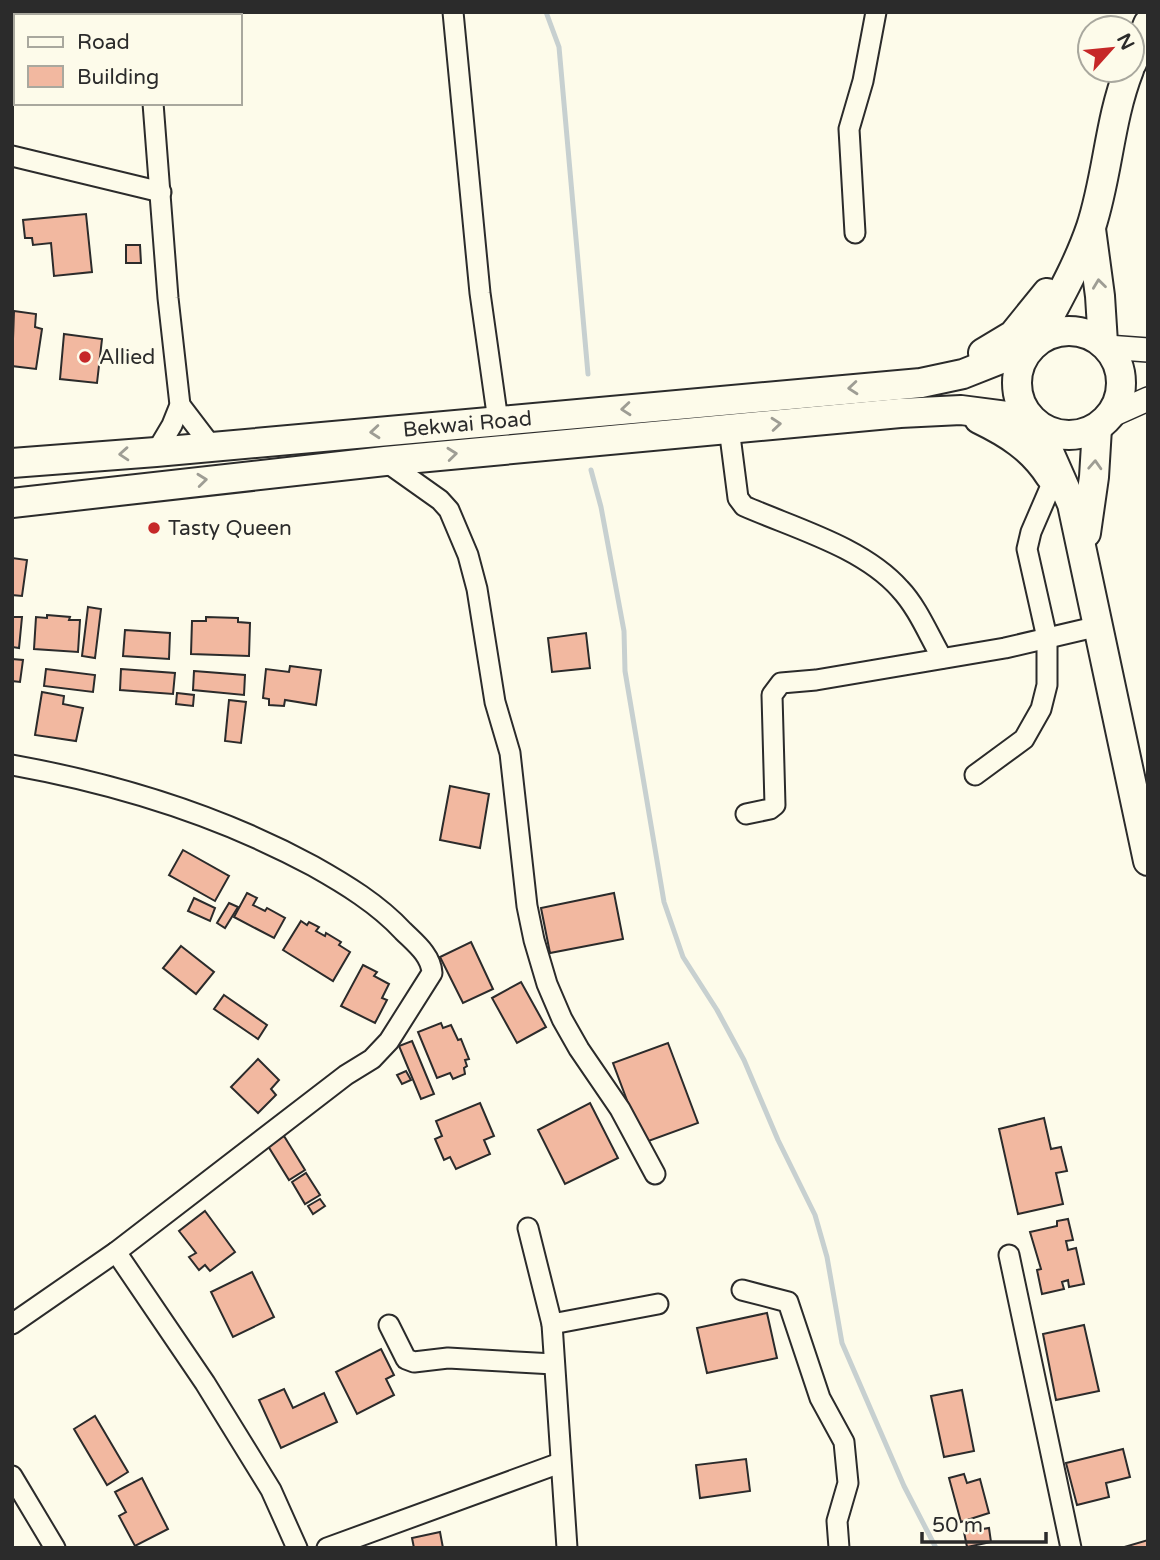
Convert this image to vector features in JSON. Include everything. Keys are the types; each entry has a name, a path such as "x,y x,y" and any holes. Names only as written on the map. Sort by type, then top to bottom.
{"highway":[{"path":"1124,84 1086,237 1068,282 1033,345 1021,360 1017,391 1021,406 1034,422 1070,494 1148,861"},
{"path":"1086,237 1100,296 1105,345"},
{"path":"921,383 991,349 1013,335 1086,237"},
{"path":"921,383 963,374 1033,345 1050,334 1069,331 1086,334 1105,345 1115,360 1121,381 1117,403 1103,422 1077,435 1056,434 1034,422"},
{"name":"Bekwai Road","path":"12,463 921,383"},
{"name":"Bekwai Road","path":"12,503 385,461 900,413 961,410 1034,422"},
{"path":"961,410 1004,432 1031,451 1053,481 1081,541"},
{"path":"1081,541 1103,422"}],"main road":[{"path":"1105,345 1148,350"},
{"path":"1103,422 1148,399"}],"street":[{"path":"453,12 480,293 498,421"},
{"path":"855,233 849,129 863,82 877,12"},
{"path":"153,105 168,298 180,405 156,452"},
{"path":"12,156 161,192"},
{"path":"180,405 212,447"},
{"path":"729,428 738,498 744,506 851,551 892,582 908,600 942,658"},
{"path":"385,461 440,500 449,510 468,555 477,589 495,702 510,753 527,906 537,951 562,1019 620,1110 654,1174"},
{"path":"975,775 1024,739 1041,709 1047,685 1047,638 1027,549 1031,532 1053,481"},
{"path":"746,814 770,809 775,805 772,695 781,683 816,680 942,658 1099,626"},
{"path":"12,765 63,775 183,808 275,846 334,878 388,915 425,954 431,966 428,981 381,1050 116,1252 12,1324"},
{"path":"528,1228 552,1324 567,1548"},
{"path":"116,1252 193,1363 271,1490 297,1548"},
{"path":"1009,1255 1070,1548"},
{"path":"742,1290 788,1302 820,1398 842,1435 846,1450 848,1483 837,1521 839,1548"},
{"path":"552,1324 658,1304"},
{"path":"389,1325 406,1359 414,1362 448,1358 554,1364"},
{"path":"327,1548 560,1463"},
{"path":"12,1476 55,1548"}],"building":[{"path":"86,214 92,272 54,276 51,243 33,245 32,238 25,238 23,220"},
{"path":"126,245 140,245 141,263 126,263"},
{"path":"14,311 36,314 35,327 42,329 36,369 12,366"},
{"path":"64,334 102,339 97,383 60,379"},
{"path":"12,558 27,560 22,596 12,595"},
{"path":"88,607 101,609 95,658 82,656"},
{"path":"47,615 80,620 78,652 34,649 36,617 47,618"},
{"path":"12,617 22,617 19,648 12,647"},
{"path":"206,617 238,618 238,622 250,623 249,656 191,654 192,621 206,621"},
{"path":"125,630 170,633 169,659 123,656"},
{"path":"586,633 590,668 552,672 548,638"},
{"path":"12,659 23,660 20,682 12,681"},
{"path":"290,666 321,670 316,705 285,700 284,706 269,705 269,699 263,698 266,669 289,672"},
{"path":"46,669 95,675 93,692 44,686"},
{"path":"121,669 175,673 173,694 120,690"},
{"path":"194,671 245,675 244,695 193,690"},
{"path":"42,692 64,696 63,704 83,708 76,741 35,735"},
{"path":"177,693 194,695 193,706 176,704"},
{"path":"229,700 246,702 241,743 225,741"},
{"path":"450,786 489,794 480,848 440,840"},
{"path":"183,850 229,876 215,901 169,875"},
{"path":"247,893 257,898 253,905 265,911 267,908 285,918 274,938 234,917"},
{"path":"614,893 623,939 550,953 541,908"},
{"path":"194,898 215,908 210,921 188,911"},
{"path":"229,903 238,907 225,928 217,923"},
{"path":"301,921 319,927 316,931 325,936 326,933 341,942 339,945 350,952 333,981 283,950"},
{"path":"471,942 493,989 463,1003 440,957"},
{"path":"181,946 214,972 196,994 163,968"},
{"path":"363,965 377,972 374,976 389,984 382,998 387,1000 375,1023 341,1006"},
{"path":"521,982 546,1027 517,1043 492,998"},
{"path":"224,995 267,1025 258,1039 214,1009"},
{"path":"441,1023 443,1028 451,1025 458,1040 461,1039 469,1059 465,1060 465,1074 453,1079 450,1073 437,1078 418,1032"},
{"path":"412,1041 434,1094 421,1099 399,1046"},
{"path":"668,1043 698,1123 643,1143 613,1063"},
{"path":"258,1059 279,1080 271,1089 276,1095 258,1113 231,1087"},
{"path":"406,1071 411,1080 402,1084 397,1075"},
{"path":"480,1103 494,1136 484,1140 490,1154 456,1169 450,1157 444,1160 435,1139 442,1136 436,1121"},
{"path":"590,1103 618,1158 565,1184 538,1130"},
{"path":"1044,1118 1051,1149 1061,1147 1067,1171 1056,1173 1063,1204 1018,1214 999,1129"},
{"path":"284,1136 305,1170 289,1180 268,1146"},
{"path":"306,1173 320,1195 305,1204 292,1182"},
{"path":"320,1199 325,1206 313,1214 308,1206"},
{"path":"205,1211 235,1252 210,1271 205,1265 199,1270 189,1257 196,1253 179,1231"},
{"path":"1068,1219 1073,1240 1066,1241 1068,1250 1076,1248 1084,1284 1069,1287 1068,1280 1062,1282 1064,1289 1042,1294 1037,1270 1041,1269 1030,1232 1057,1226 1057,1221"},
{"path":"252,1272 274,1317 233,1337 211,1292"},
{"path":"767,1313 777,1358 707,1373 697,1328"},
{"path":"1084,1325 1099,1391 1056,1400 1043,1334"},
{"path":"381,1349 394,1375 386,1379 394,1395 357,1414 336,1372"},
{"path":"284,1389 293,1408 324,1393 337,1422 281,1448 259,1400"},
{"path":"962,1390 974,1451 944,1457 931,1396"},
{"path":"95,1416 128,1472 107,1485 74,1429"},
{"path":"1123,1449 1130,1477 1106,1483 1109,1497 1077,1505 1066,1463"},
{"path":"746,1459 750,1491 700,1498 696,1465"},
{"path":"964,1474 967,1483 980,1479 989,1513 961,1522 949,1478"},
{"path":"142,1478 168,1529 135,1546 119,1516 126,1512 115,1492"},
{"path":"989,1528 991,1542 967,1547 964,1532"},
{"path":"440,1532 443,1548 414,1548 412,1538"},
{"path":"1148,1540 1148,1548 1121,1548"}],"waterway":[{"path":"546,12 559,47 588,374"},
{"path":"591,470 601,507 624,631 625,671 664,902 683,957 717,1010 744,1060 778,1140 815,1215 827,1257 842,1343 904,1486 936,1548"}],"place":[{"name":"Allied","path":"85,357"},
{"name":"Tasty Queen","path":"154,528"}]}
